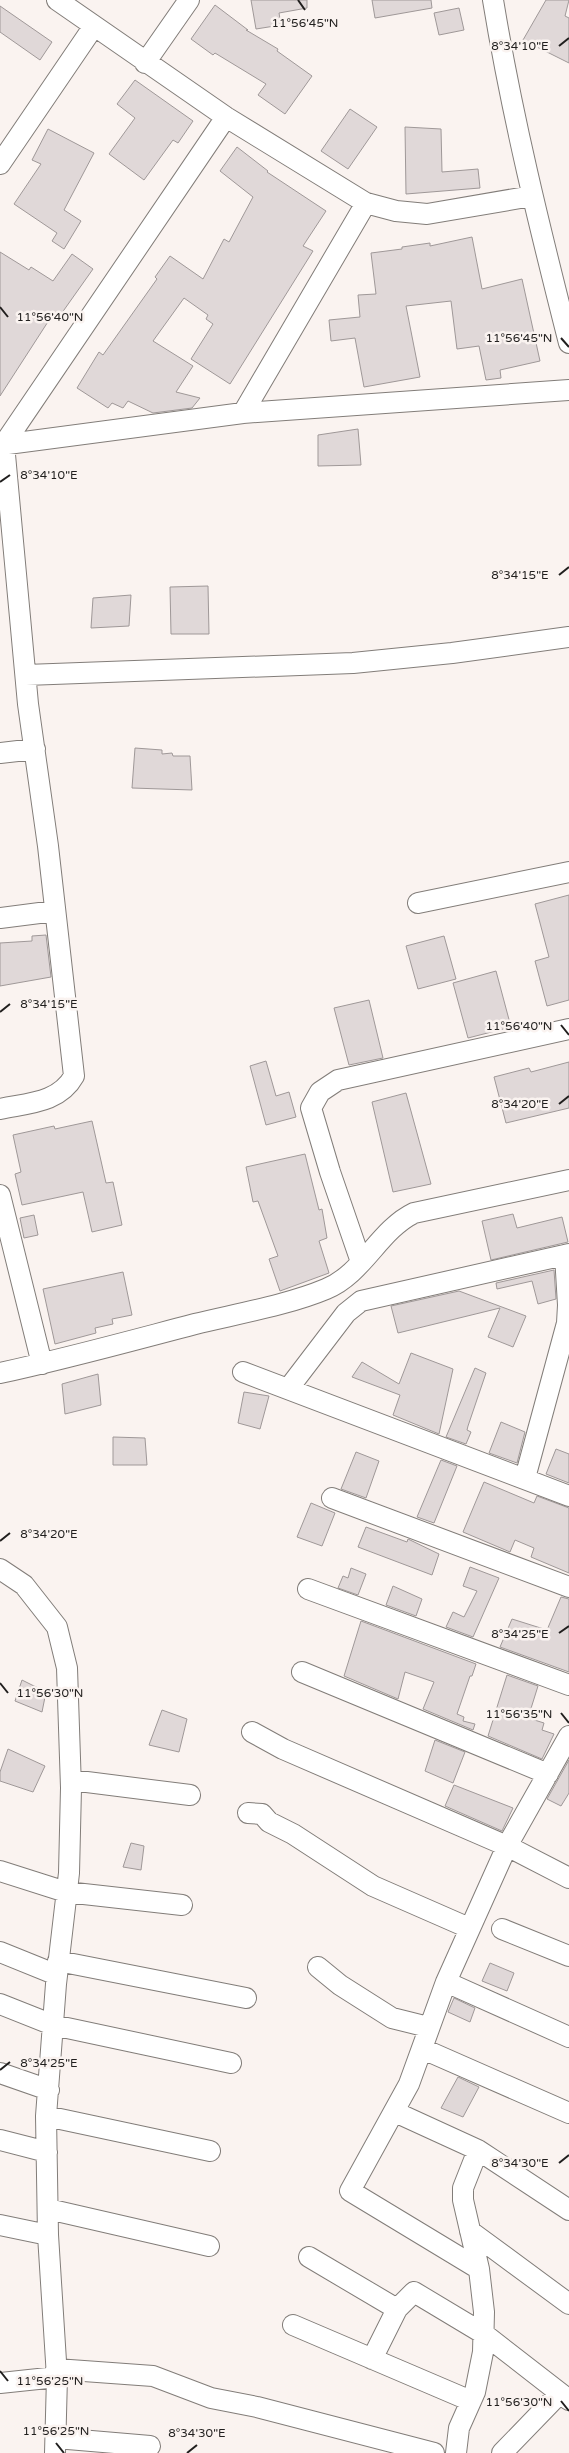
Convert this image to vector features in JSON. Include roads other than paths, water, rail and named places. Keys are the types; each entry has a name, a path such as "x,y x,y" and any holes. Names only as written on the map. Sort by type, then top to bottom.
{"street":[{"path":"57,0 226,117 366,203 396,211 427,214 532,196"},
{"path":"145,62 189,0"},
{"path":"493,0 505,69 532,196 569,343"},
{"path":"0,164 94,26"},
{"path":"0,1109 57,1096 68,1086 74,1076 26,675 2,444 226,117"},
{"path":"243,413 366,203"},
{"path":"2,444 243,413 569,390"},
{"path":"26,675 354,663 452,653 569,637"},
{"path":"0,753 35,749"},
{"path":"418,903 569,872"},
{"path":"0,918 55,911"},
{"path":"361,1262 330,1172 311,1108 320,1092 338,1080 569,1029"},
{"path":"0,1373 42,1364 327,1289 346,1277 398,1223 414,1213 569,1180"},
{"path":"0,1195 42,1364"},
{"path":"288,1389 346,1313 361,1301 567,1255 567,1323 525,1478"},
{"path":"243,1372 569,1496"},
{"path":"332,1498 569,1587"},
{"path":"0,1569 24,1585 57,1626 67,1668 71,1780 69,1873 58,1968 46,2116 48,2235 56,2373 55,2445 150,2446"},
{"path":"308,1589 569,1685"},
{"path":"302,1672 548,1774"},
{"path":"252,1732 283,1749 507,1846 569,1878"},
{"path":"479,2269 350,2191 410,2084 423,2049 428,2027 446,1982 507,1846 567,1744"},
{"path":"71,1780 190,1795"},
{"path":"248,1813 262,1814 269,1822 293,1834 373,1886 469,1928"},
{"path":"0,1871 66,1892 182,1905"},
{"path":"502,1929 569,1956"},
{"path":"0,1952 58,1968 246,1998"},
{"path":"318,1968 340,1985 392,2018 428,2027"},
{"path":"446,1982 569,2037"},
{"path":"0,2004 53,2025 231,2064"},
{"path":"423,2049 569,2113"},
{"path":"0,2073 49,2090"},
{"path":"395,2112 478,2150 569,2210"},
{"path":"46,2116 210,2151"},
{"path":"0,2140 47,2152"},
{"path":"456,2453 459,2428 475,2392 484,2352 479,2269 463,2200 463,2188 478,2150"},
{"path":"48,2209 209,2246"},
{"path":"0,2225 48,2235"},
{"path":"470,2231 569,2304"},
{"path":"309,2257 397,2309"},
{"path":"372,2359 397,2309 414,2292 484,2334 564,2396 502,2453"},
{"path":"293,2325 471,2401"},
{"path":"0,2383 56,2373 153,2376 211,2398 257,2406 434,2453"}]}
